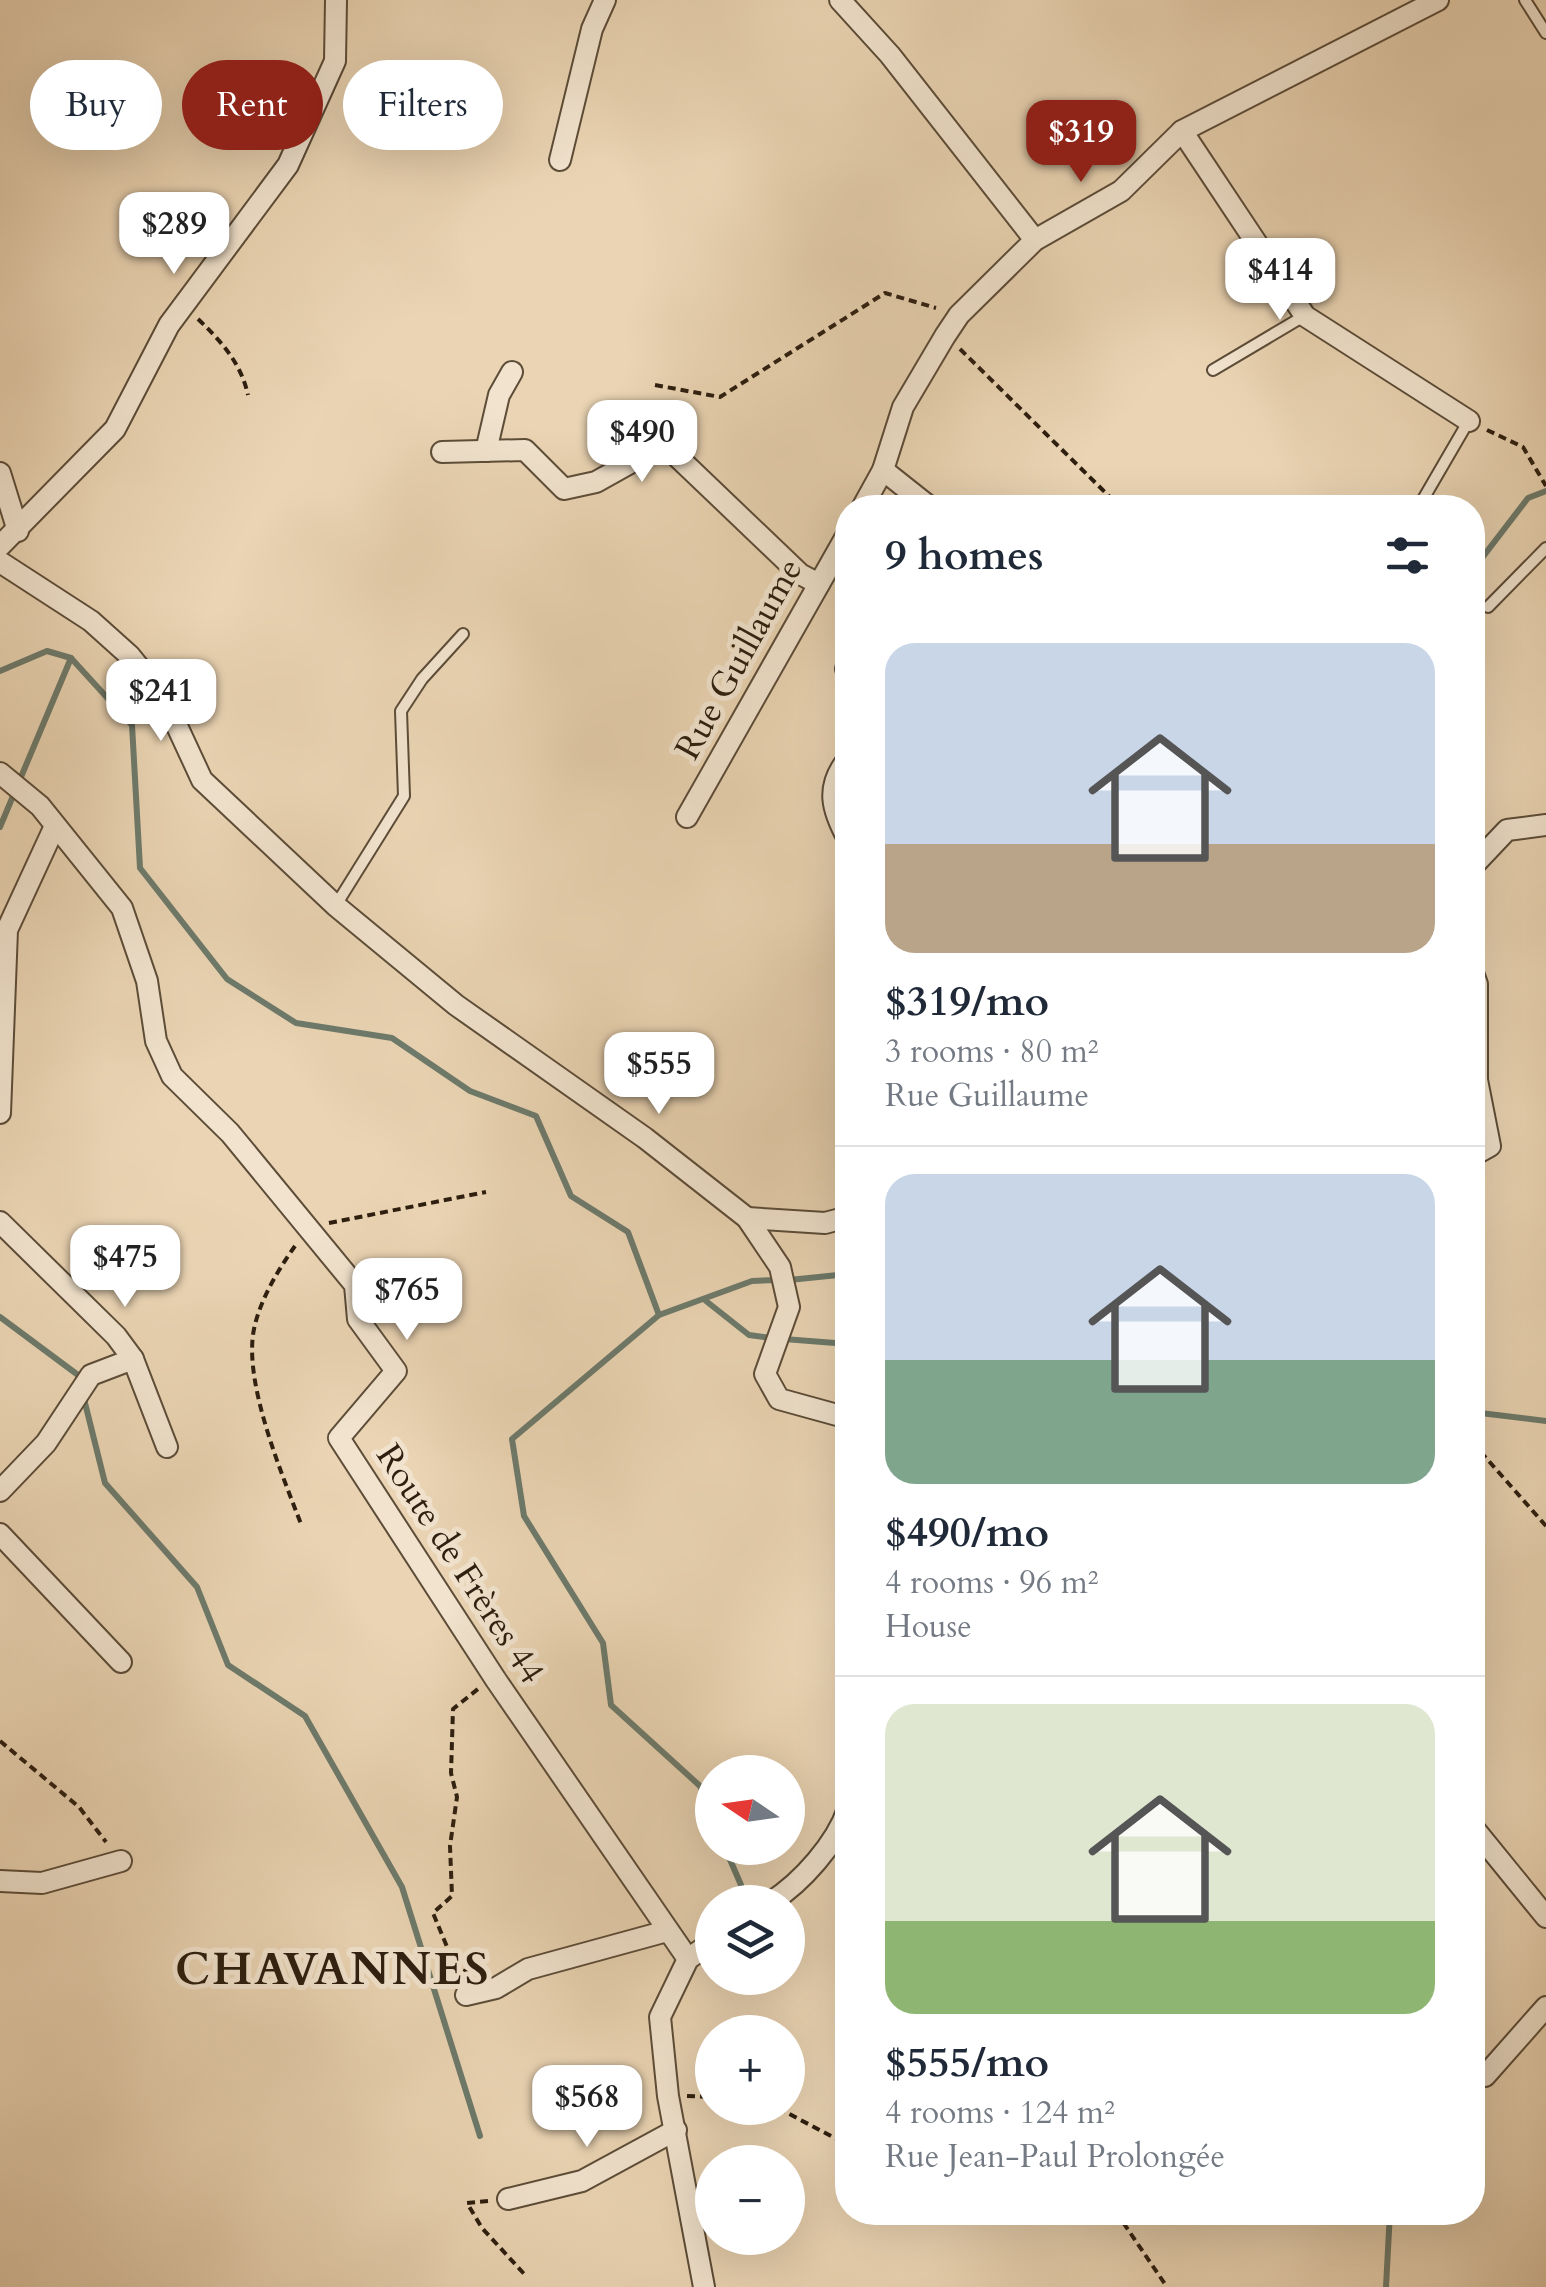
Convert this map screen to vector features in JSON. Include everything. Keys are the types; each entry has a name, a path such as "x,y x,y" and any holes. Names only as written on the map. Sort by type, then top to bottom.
{"street":[{"path":"0,546 115,429 169,325 288,165 335,61 336,0"},
{"path":"560,160 592,29 605,0"},
{"path":"840,0 890,55 1035,240"},
{"path":"869,495 883,470 903,407 959,314 1035,240 1122,191 1182,131 1424,3"},
{"path":"1182,131 1305,316 1469,421"},
{"path":"486,451 499,395 512,372"},
{"path":"442,452 524,450 564,488 596,482 664,444 800,574 819,584"},
{"path":"883,470 914,495"},
{"path":"0,473 18,531"},
{"name":"Rue Guillaume","path":"688,817 835,556"},
{"path":"0,562 91,622 130,656 164,698 202,780 336,906 456,1005 644,1138 746,1218 780,1267 789,1307 765,1374 780,1399 835,1414"},
{"name":"Route de Frères 44","path":"0,773 40,806 122,908 147,981 156,1041 172,1076 230,1133 355,1285 358,1319 396,1371 339,1438 496,1680 688,1959"},
{"path":"835,782 835,816"},
{"path":"1485,853 1507,830 1546,825"},
{"path":"0,1112 7,930 55,826"},
{"path":"1485,1121 1490,1146 1485,1149"},
{"path":"746,1218 826,1223 835,1220"},
{"path":"0,1222 116,1336 133,1359 167,1446"},
{"path":"0,1491 46,1443 90,1375 133,1359"},
{"path":"0,1534 121,1662"},
{"path":"794,1885 835,1835"},
{"path":"1485,1848 1546,1916"},
{"path":"0,1881 42,1883 121,1861"},
{"path":"466,1996 496,1988 528,1969 666,1931"},
{"path":"695,1954 688,1959 660,2018 704,2287"},
{"path":"1485,2076 1546,2007"},
{"path":"508,2199 582,2181 676,2130"}],"lane":[{"path":"1525,0 1546,34"},
{"path":"1213,370 1305,316"},
{"path":"1426,495 1469,421"},
{"path":"1488,607 1546,548"},
{"path":"336,906 404,796 401,710 422,679 463,634"}],"path":[{"path":"654,385 720,398 885,293 959,314"},
{"path":"184,306 222,342 244,377 248,395"},
{"path":"946,336 1108,495"},
{"path":"1469,421 1522,448 1546,486"},
{"path":"301,1524 275,1456 258,1391 254,1331 278,1270 307,1228 486,1192"},
{"path":"1485,1457 1546,1526"},
{"path":"496,1680 467,1694 453,1709 452,1772 457,1797 450,1846 452,1896 433,1914 455,1966 496,1988"},
{"path":"0,1741 79,1807 121,1861"},
{"path":"805,2122 835,2138"},
{"path":"508,2199 467,2203 482,2228 526,2276"},
{"path":"1125,2225 1168,2287"}],"waterway":[{"path":"1485,554 1528,498 1546,491"},
{"path":"0,671 47,651 71,658 132,725 140,868 227,979 296,1023 392,1038 470,1091 536,1116 571,1196 628,1232 659,1315"},
{"path":"0,827 71,658"},
{"path":"789,1280 835,1275"},
{"path":"695,1781 611,1705 603,1643 524,1516 512,1439 659,1315 752,1281 777,1280"},
{"path":"706,1301 749,1335 771,1338"},
{"path":"0,1317 78,1375 80,1383"},
{"path":"784,1339 835,1343"},
{"path":"83,1395 105,1483 197,1587 228,1665 305,1716 402,1887 480,2136"},
{"path":"1485,1414 1546,1421"},
{"path":"732,1865 741,1885"},
{"path":"1386,2287 1389,2225"}],"district":[{"name":"CHAVANNES","path":"333,1969"}]}
